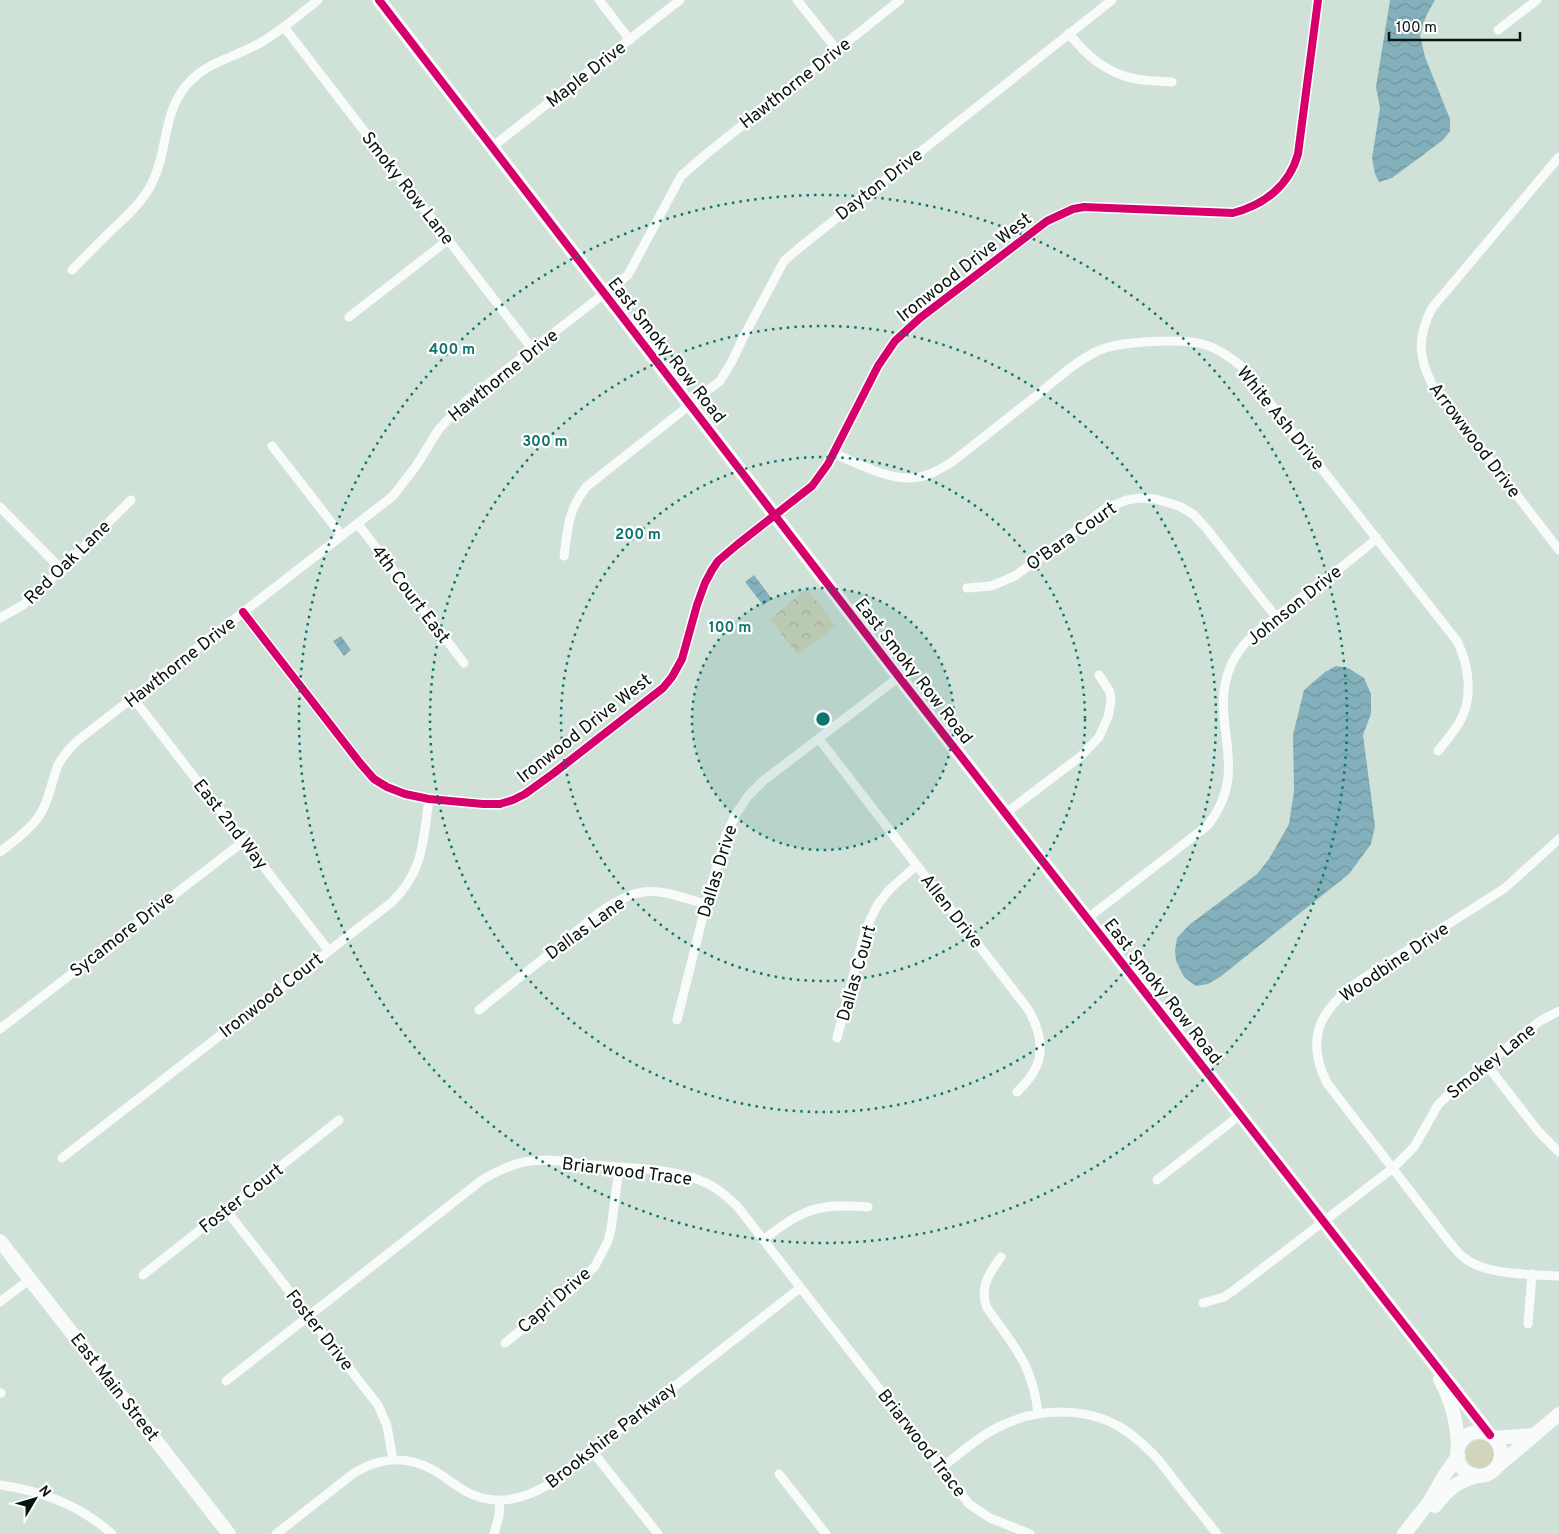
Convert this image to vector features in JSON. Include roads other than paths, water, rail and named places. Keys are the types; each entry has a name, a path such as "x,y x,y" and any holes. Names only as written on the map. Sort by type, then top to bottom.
{"street":[{"path":"72,270 127,216 151,184 162,155 170,112 186,86 204,69 258,44 284,27 318,0"},
{"name":"East Smoky Row Road","path":"379,0 899,677 1429,1358"},
{"path":"599,0 630,40"},
{"name":"Maple Drive","path":"492,147 680,0"},
{"path":"797,0 837,50"},
{"name":"Hawthorne Drive","path":"0,852 38,818 47,799 58,765 66,751 392,496 416,466 439,429 451,415 466,401 605,294 628,274 681,176 900,0"},
{"name":"Dayton Drive","path":"564,556 569,519 576,500 586,487 720,381 725,375 784,261 1112,0"},
{"name":"Ironwood Drive West","path":"244,612 374,779 387,787 405,794 429,799 500,804 524,794 663,688 682,659 705,583 718,561 812,486 828,464 878,366 895,341 920,318 1047,221 1073,209 1233,213 1247,210 1273,195 1289,176 1295,166 1298,154 1318,0"},
{"path":"1498,30 1537,0"},
{"name":"Smoky Row Lane","path":"284,27 533,350"},
{"path":"1070,33 1094,60 1109,69 1136,79 1172,82"},
{"name":"Arrowwood Drive","path":"1559,157 1432,308 1422,332 1420,348 1427,375 1433,386 1559,550"},
{"path":"349,317 448,240"},
{"name":"White Ash Drive","path":"833,453 892,476 911,478 927,475 952,462 1055,381 1097,352 1117,345 1166,342 1195,342 1217,349 1231,357 1241,366 1451,632 1464,654 1468,688 1466,703 1460,722 1438,751"},
{"path":"272,446 342,536"},
{"name":"O'Bara Court","path":"968,588 991,586 1015,576 1106,508 1127,500 1154,498 1179,506 1193,514 1276,617"},
{"name":"Red Oak Lane","path":"0,618 23,605 130,500"},
{"path":"0,507 61,569"},
{"name":"4th Court East","path":"358,524 464,663"},
{"name":"Johnson Drive","path":"1088,918 1207,826 1216,814 1228,784 1230,768 1224,703 1225,683 1231,666 1245,643 1377,538"},
{"path":"1006,813 1081,756 1099,737 1108,717 1111,702 1110,692 1099,675"},
{"name":"Dallas Drive","path":"677,1020 706,904 726,835 736,814 748,796 763,782 899,677"},
{"name":"East 2nd Way","path":"133,698 329,951"},
{"name":"Allen Drive","path":"819,740 1028,1009 1036,1024 1040,1039 1040,1058 1034,1073 1018,1092"},
{"name":"Ironwood Court","path":"62,1158 392,902 406,887 419,861 429,799"},
{"name":"Woodbine Drive","path":"1559,839 1505,888 1344,992 1324,1016 1317,1038 1318,1059 1327,1083 1463,1257 1476,1265 1504,1272 1559,1276"},
{"name":"Sycamore Drive","path":"0,1029 244,840"},
{"name":"Dallas Court","path":"837,1038 864,935 871,918 878,904 890,889 917,865"},
{"name":"Dallas Lane","path":"479,1010 598,914 621,899 641,893 664,892 706,904"},
{"name":"Smokey Lane","path":"1203,1303 1224,1297 1233,1291 1392,1168 1414,1147 1438,1105 1451,1092 1540,1021 1559,1011"},
{"path":"1486,1064 1539,1132 1559,1152"},
{"path":"1157,1180 1240,1115"},
{"name":"Foster Court","path":"143,1275 340,1120"},
{"name":"Briarwood Trace","path":"226,1381 482,1180 496,1172 534,1160 685,1175 712,1186 726,1195 736,1206 969,1504 1008,1530 1030,1534"},
{"name":"Capri Drive","path":"505,1343 570,1291 595,1266 608,1241 611,1230 619,1168"},
{"path":"763,1240 790,1220 814,1209 827,1206 868,1208"},
{"name":"Foster Drive","path":"226,1210 378,1405 387,1426 393,1460"},
{"name":"East Main Street","path":"0,1241 229,1534"},
{"path":"1001,1257 988,1275 983,1287 984,1302 1021,1355 1034,1386 1038,1414"},
{"path":"1528,1324 1532,1274"},
{"path":"0,1302 30,1279"},
{"name":"Brookshire Parkway","path":"276,1534 354,1473 377,1462 407,1460 421,1463 471,1494 500,1500 511,1500 542,1489 800,1288"},
{"path":"1429,1358 1500,1448 1501,1460 1498,1465"},
{"path":"1429,1358 1451,1403 1458,1436 1459,1462 1466,1472 1478,1476"},
{"path":"941,1468 990,1432 1017,1419 1038,1414 1071,1413 1100,1418 1120,1427 1154,1455 1217,1534"},
{"path":"1405,1534 1422,1521 1450,1488 1460,1481 1487,1475 1559,1414"},
{"path":"1405,1534 1428,1503 1465,1438 1470,1435 1483,1433 1492,1437 1534,1434"},
{"path":"592,1451 658,1534"},
{"path":"779,1474 826,1534"},
{"path":"0,1485 51,1496 97,1520 112,1534"},
{"path":"494,1534 500,1516 500,1500"}],"water":[{"path":"1390,0 1435,0 1426,16 1420,35 1425,57 1450,119 1450,131 1443,140 1392,178 1379,182 1375,174 1372,158 1380,108 1376,87"},
{"path":"754,575 772,599 763,605 745,582"},
{"path":"341,636 351,650 344,656 333,641"},
{"path":"1336,666 1348,668 1364,678 1371,694 1371,714 1363,735 1375,826 1371,844 1349,874 1220,977 1208,984 1196,986 1184,977 1176,961 1177,938 1189,925 1257,874 1269,859 1289,824 1294,791 1293,735 1304,690 1325,672"}]}
